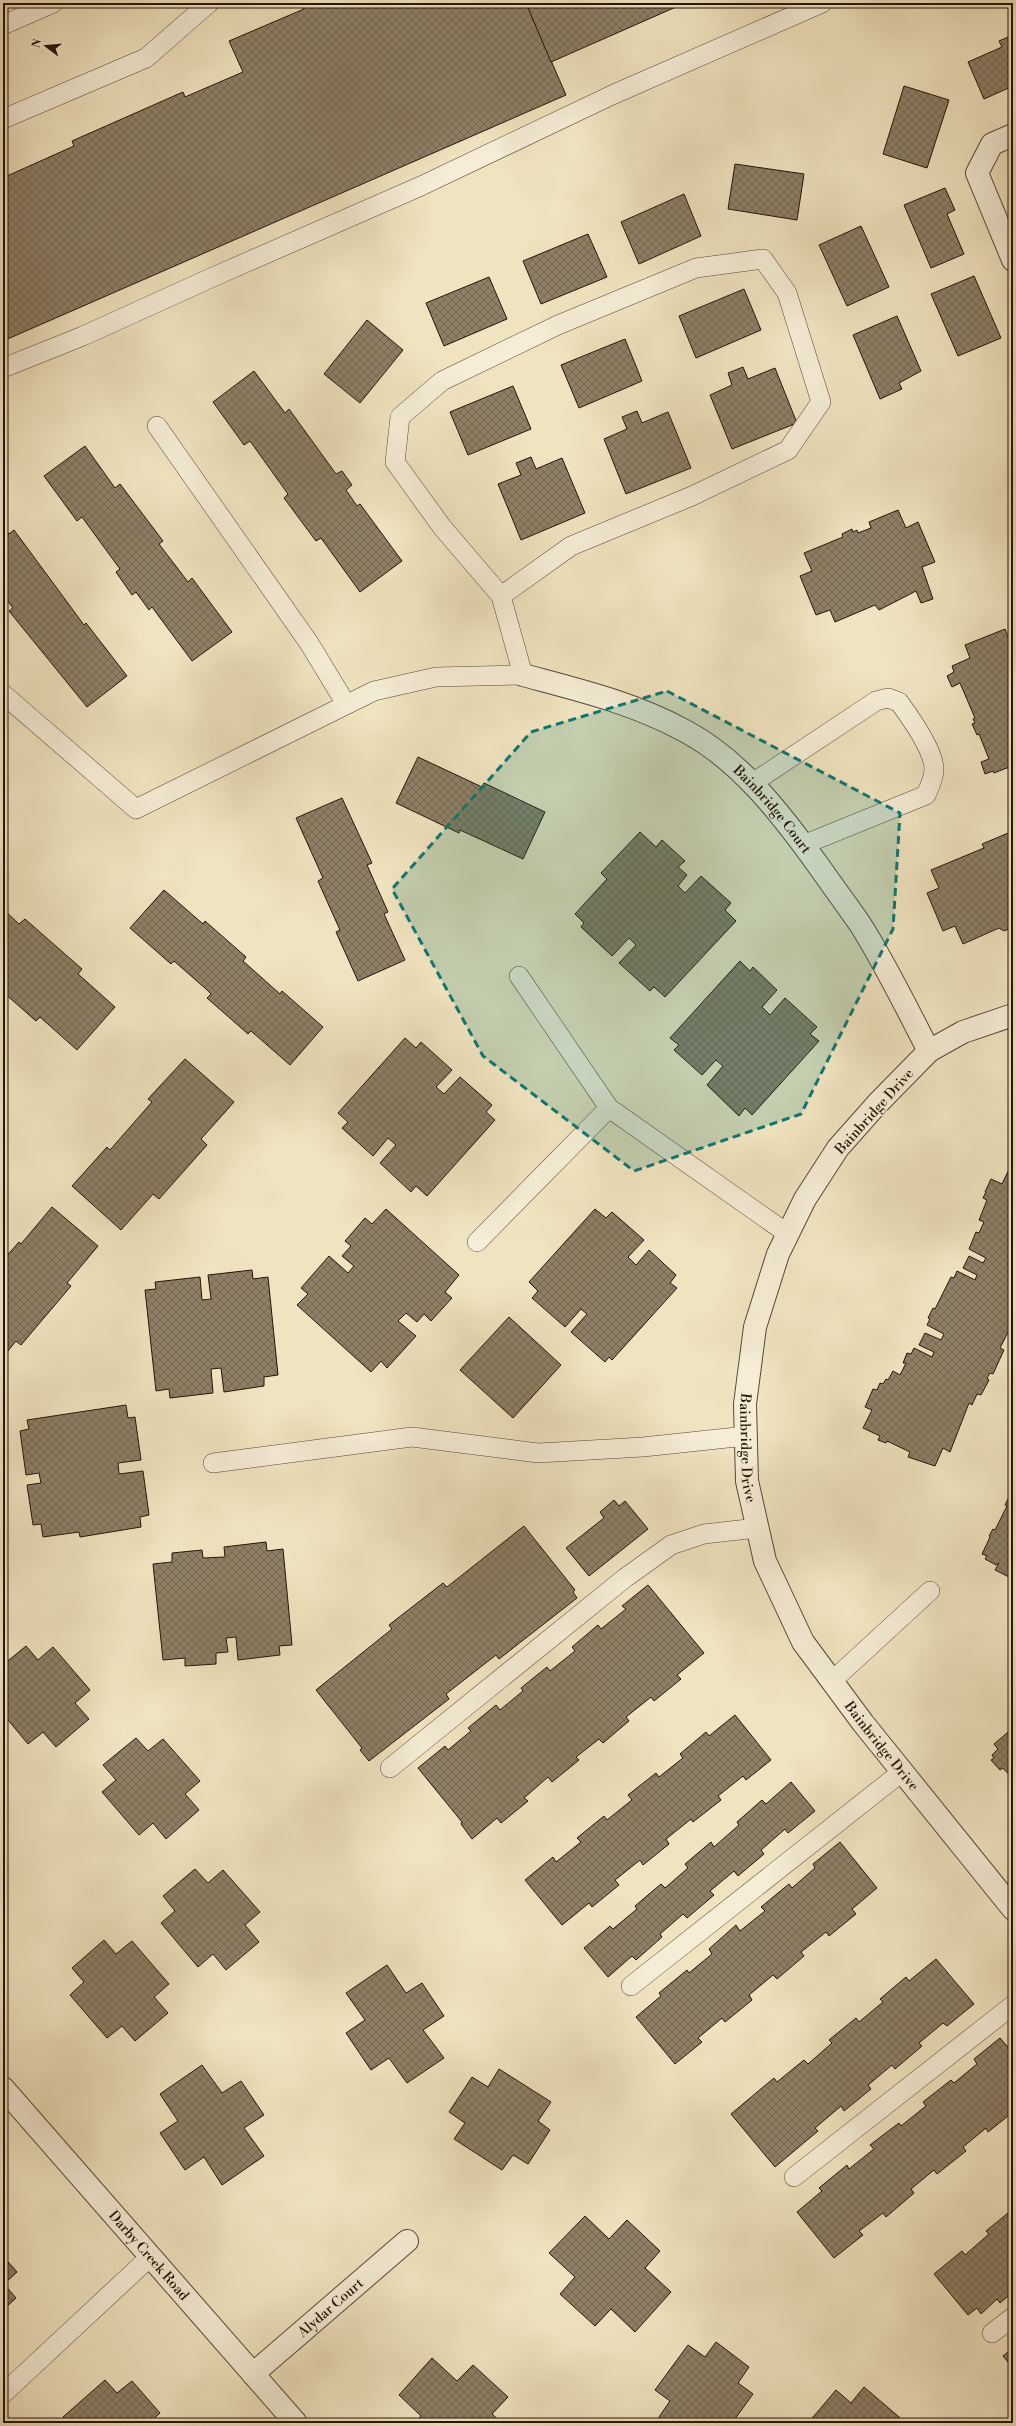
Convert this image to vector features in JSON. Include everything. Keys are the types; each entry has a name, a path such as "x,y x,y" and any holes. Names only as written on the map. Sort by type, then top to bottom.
{"street":[{"path":"1013,135 992,144 977,173 1013,260"},
{"name":"Bainbridge Court","path":"523,675 617,700 686,731 725,758 751,784 803,845 860,925 891,977 929,1052"},
{"name":"Bainbridge Drive","path":"1013,1015 963,1032 929,1052 878,1103 838,1148 805,1199 778,1254 755,1327 745,1404 747,1481 764,1561 803,1642 903,1771 1013,1908"},
{"name":"Darby Creek Road","path":"3,2088 296,2423"},
{"name":"Alydar Court","path":"253,2374 406,2241"}],"lane":[{"path":"3,25 53,3"},
{"path":"3,119 146,58 209,3"},
{"path":"3,368 83,336 220,273 421,186 612,95 779,11 822,3"},
{"path":"3,694 136,809 374,691 436,677 523,675 501,596 442,527 395,462 400,417 442,380 558,325 696,268 763,259 787,293 821,402 788,450 692,496 571,546 501,596"},
{"path":"157,426 309,643 346,704"},
{"path":"751,784 876,701 888,698 900,702 910,717 932,761 933,781 926,795 803,845"},
{"path":"519,976 609,1108 788,1234"},
{"path":"478,1242 609,1108"},
{"path":"213,1463 412,1437 538,1453 643,1448 746,1436"},
{"path":"390,1768 625,1578 671,1545 704,1534 757,1528"},
{"path":"832,1681 930,1591"},
{"path":"631,1986 903,1771"},
{"path":"794,2177 1013,2005"},
{"path":"3,2394 150,2257"},
{"path":"992,2333 1013,2317"}],"highlighted area":[{"path":"667,691 900,813 893,929 801,1114 634,1171 483,1056 392,889 531,732"}],"building":[{"path":"301,3 526,3 566,95 3,341 3,174 7,176 74,146 72,141 183,92 185,97 243,72 229,41 304,9"},
{"path":"526,3 685,3 551,62"},
{"path":"1013,35 1013,86 984,99 968,62 1002,47 999,41"},
{"path":"904,86 949,100 927,168 883,154"},
{"path":"735,164 804,174 797,220 728,209"},
{"path":"945,188 955,210 947,214 964,254 931,268 904,205"},
{"path":"684,194 701,236 639,264 621,222"},
{"path":"861,226 889,287 847,306 819,245"},
{"path":"588,234 607,277 541,304 523,261"},
{"path":"974,276 1001,338 958,356 931,294"},
{"path":"489,277 507,319 444,346 426,303"},
{"path":"744,289 761,330 696,358 679,316"},
{"path":"897,316 921,371 899,383 902,389 880,399 853,335"},
{"path":"367,320 403,350 360,403 324,374"},
{"path":"625,339 642,381 579,408 561,365"},
{"path":"743,367 748,379 775,368 797,423 732,449 710,395 732,385 728,373"},
{"path":"254,371 285,413 289,409 336,474 342,471 352,485 346,490 357,506 360,504 402,561 360,592 321,538 316,541 284,498 288,494 250,441 244,445 213,402"},
{"path":"513,386 531,429 468,455 450,412"},
{"path":"637,411 642,423 668,412 691,468 626,494 604,439 627,429 622,417"},
{"path":"85,446 115,488 120,484 163,541 159,544 188,582 192,578 232,632 192,661 152,607 149,610 136,592 132,595 116,572 120,569 82,517 77,521 44,476"},
{"path":"531,457 536,469 562,458 585,513 521,540 498,484 521,475 516,463"},
{"path":"898,510 906,528 918,522 935,562 922,567 933,599 921,603 916,591 879,610 875,605 835,622 830,610 816,615 800,576 812,571 804,553 843,537 842,534 852,529 853,532 857,530 858,533 871,528 869,522"},
{"path":"3,525 9,534 14,530 84,625 86,623 127,676 87,707 9,611 13,608 3,595"},
{"path":"1005,629 1010,642 1013,640 1013,769 1012,766 994,773 993,771 985,774 981,762 989,759 979,734 977,735 972,724 975,723 973,719 975,718 960,683 952,687 947,676 954,672 952,666 970,658 965,645"},
{"path":"418,757 482,787 484,783 545,812 523,859 460,830 459,833 396,803"},
{"path":"342,798 372,863 367,865 388,912 384,914 405,960 358,981 336,932 340,930 318,881 323,878 296,818"},
{"path":"1013,831 1013,927 1004,931 999,928 963,944 955,926 943,931 927,893 939,888 931,870 984,848 982,844"},
{"path":"640,832 656,847 662,840 685,861 678,867 687,875 678,886 685,893 701,876 731,903 725,910 736,921 665,997 654,987 650,991 619,963 636,945 629,938 612,956 581,927 584,923 575,914 607,879 601,873"},
{"path":"164,890 203,924 205,921 246,957 243,961 280,994 282,991 323,1027 290,1065 251,1031 248,1034 207,998 211,994 206,989 174,961 171,964 130,928"},
{"path":"3,909 19,924 25,919 82,969 78,974 115,1007 77,1050 40,1017 36,1021 3,992"},
{"path":"740,961 750,971 753,967 777,990 762,1007 770,1015 785,998 817,1027 810,1034 819,1041 752,1115 745,1108 739,1116 707,1085 723,1066 716,1060 702,1075 674,1050 679,1045 670,1038"},
{"path":"405,1038 416,1048 421,1042 452,1070 436,1087 444,1094 460,1077 492,1105 486,1112 495,1120 427,1196 416,1186 411,1192 380,1163 396,1145 388,1138 373,1156 342,1128 348,1122 338,1113"},
{"path":"185,1059 234,1102 201,1139 207,1145 159,1199 153,1194 121,1230 72,1186 107,1147 110,1150 152,1102 148,1099"},
{"path":"1011,1165 1013,1166 1013,1326 1011,1326 1000,1348 1004,1350 993,1374 990,1373 987,1378 989,1380 981,1395 977,1394 972,1405 969,1403 950,1452 943,1448 935,1466 908,1457 910,1452 887,1441 886,1443 878,1440 880,1436 863,1428 872,1410 865,1407 873,1389 877,1390 880,1383 883,1384 886,1379 888,1380 893,1371 900,1375 906,1363 903,1363 907,1353 911,1354 914,1348 932,1357 934,1352 919,1345 925,1333 941,1340 944,1334 927,1325 930,1319 928,1318 933,1308 935,1309 951,1277 954,1278 957,1271 975,1280 977,1275 963,1268 969,1256 983,1263 986,1258 969,1249 976,1232 979,1233 984,1222 979,1220 987,1200 983,1198 991,1179 1002,1184"},
{"path":"52,1207 98,1246 67,1283 71,1286 21,1345 16,1341 3,1357 3,1260 19,1242 21,1244"},
{"path":"386,1209 459,1275 445,1292 452,1298 431,1321 424,1314 417,1322 406,1313 398,1321 416,1336 387,1368 381,1361 371,1372 297,1305 308,1294 301,1288 329,1256 348,1273 354,1266 342,1256 351,1246 345,1241 365,1218 372,1224"},
{"path":"595,1209 606,1218 612,1212 644,1240 628,1257 636,1265 649,1250 676,1275 670,1283 677,1288 612,1360 609,1357 605,1362 571,1332 587,1314 581,1309 565,1327 532,1298 538,1291 529,1282"},
{"path":"252,1270 253,1279 268,1277 278,1375 264,1377 264,1386 224,1392 221,1368 211,1369 213,1393 170,1398 169,1389 156,1391 145,1290 156,1289 155,1282 200,1277 202,1300 211,1299 208,1275"},
{"path":"509,1317 561,1365 513,1418 460,1370"},
{"path":"126,1405 128,1418 135,1417 141,1460 118,1463 119,1474 143,1471 149,1515 140,1517 141,1527 80,1537 79,1532 43,1537 41,1524 33,1525 27,1485 41,1483 39,1473 26,1475 20,1431 29,1429 27,1420"},
{"path":"1013,1495 1013,1579 995,1570 999,1563 996,1565 985,1559 987,1556 982,1554 990,1537 989,1536 993,1529 995,1530 1007,1506 1005,1505 1009,1497 1011,1498"},
{"path":"614,1500 619,1506 625,1501 648,1529 589,1576 566,1548 604,1518 600,1512"},
{"path":"524,1526 575,1590 573,1592 577,1598 499,1659 496,1655 446,1694 449,1699 369,1761 360,1750 362,1748 316,1690 392,1629 389,1625 443,1583 447,1587"},
{"path":"266,1542 267,1551 283,1549 292,1645 279,1646 280,1655 238,1660 236,1637 226,1638 228,1652 216,1653 216,1664 185,1666 185,1658 163,1660 153,1564 172,1562 172,1553 202,1550 203,1558 225,1557 224,1547"},
{"path":"648,1585 704,1653 677,1675 681,1679 654,1701 651,1697 626,1717 629,1721 603,1743 599,1739 576,1757 579,1760 552,1782 548,1777 524,1798 528,1801 501,1823 497,1818 472,1839 461,1824 462,1822 418,1768 445,1746 448,1750 471,1731 468,1728 496,1705 500,1710 523,1691 521,1688 547,1667 550,1671 575,1651 572,1647 598,1625 601,1629 626,1609 622,1606"},
{"path":"26,1646 38,1660 53,1647 90,1690 75,1703 89,1719 56,1747 43,1732 28,1744 3,1714 3,1690 6,1688 3,1685 3,1665"},
{"path":"735,1715 771,1760 746,1780 743,1776 718,1796 721,1800 693,1822 691,1819 666,1839 669,1844 643,1865 640,1860 615,1880 619,1885 592,1907 589,1903 562,1925 525,1880 553,1857 556,1862 581,1842 577,1838 604,1816 607,1820 632,1800 628,1795 656,1773 659,1777 683,1758 680,1754 706,1732 709,1736"},
{"path":"1013,1728 1013,1779 1003,1768 1000,1770 991,1760 994,1758 992,1755 998,1749 994,1744"},
{"path":"136,1738 148,1751 163,1739 200,1781 185,1794 199,1810 166,1839 153,1823 139,1835 102,1792 116,1780 103,1765"},
{"path":"791,1782 815,1811 788,1833 785,1829 761,1850 764,1854 738,1876 734,1871 710,1891 714,1895 687,1918 683,1914 660,1934 662,1937 636,1960 632,1956 608,1977 584,1948 610,1926 613,1929 637,1909 635,1906 661,1884 665,1888 688,1868 685,1864 711,1842 714,1847 739,1825 737,1822 762,1800 766,1804"},
{"path":"840,1842 877,1888 852,1909 856,1914 829,1936 826,1932 801,1952 804,1956 777,1979 773,1975 749,1995 752,2000 725,2022 722,2018 698,2038 702,2042 675,2064 636,2017 661,1996 659,1993 687,1970 689,1973 712,1954 709,1949 736,1925 740,1931 765,1911 761,1907 789,1884 792,1888 815,1868 813,1864"},
{"path":"195,1869 208,1883 223,1870 260,1912 245,1925 259,1942 226,1970 213,1954 198,1967 161,1923 175,1911 163,1896"},
{"path":"104,1940 116,1954 132,1941 169,1984 154,1997 168,2013 135,2041 122,2026 107,2038 70,1995 84,1982 72,1968"},
{"path":"936,1959 974,2004 947,2026 943,2023 919,2043 922,2046 895,2069 892,2065 868,2085 871,2089 844,2111 841,2106 815,2128 818,2131 775,2167 731,2114 774,2078 777,2082 804,2060 808,2064 832,2043 829,2040 856,2018 859,2022 883,2002 880,1999 906,1977 909,1981"},
{"path":"387,1965 406,1993 422,1983 444,2016 423,2030 444,2058 407,2083 389,2058 371,2070 346,2033 365,2020 346,1993"},
{"path":"1000,2038 1013,2053 1013,2112 988,2132 986,2128 963,2147 966,2151 937,2174 934,2170 911,2189 914,2193 886,2217 883,2213 859,2231 863,2235 834,2258 797,2212 822,2191 819,2188 847,2165 849,2169 874,2149 870,2145 899,2123 901,2126 926,2106 923,2102 951,2080 954,2083 977,2064 974,2059"},
{"path":"202,2065 222,2093 241,2081 264,2115 244,2128 264,2156 222,2185 204,2157 185,2170 160,2133 178,2121 160,2094"},
{"path":"499,2069 551,2102 538,2121 550,2130 528,2164 513,2155 502,2170 454,2139 465,2123 449,2112 472,2077 488,2087"},
{"path":"1013,2209 1013,2292 1000,2303 997,2299 981,2314 977,2308 968,2315 934,2274 962,2251 965,2255 989,2234 986,2231"},
{"path":"585,2216 609,2239 627,2220 660,2251 645,2268 671,2292 635,2332 611,2309 595,2326 560,2294 575,2277 549,2253"},
{"path":"3,2256 17,2272 4,2284 16,2298 3,2310"},
{"path":"716,2342 749,2367 738,2383 753,2394 732,2423 666,2423 659,2417 670,2401 655,2390 688,2345 705,2357"},
{"path":"1013,2348 1013,2368 1003,2356"},
{"path":"432,2358 457,2381 473,2365 508,2397 492,2414 502,2423 414,2423 421,2416 399,2395"},
{"path":"105,2380 117,2393 132,2381 160,2413 149,2423 68,2423 63,2417"},
{"path":"864,2387 906,2423 808,2423 836,2390 851,2403"}]}
